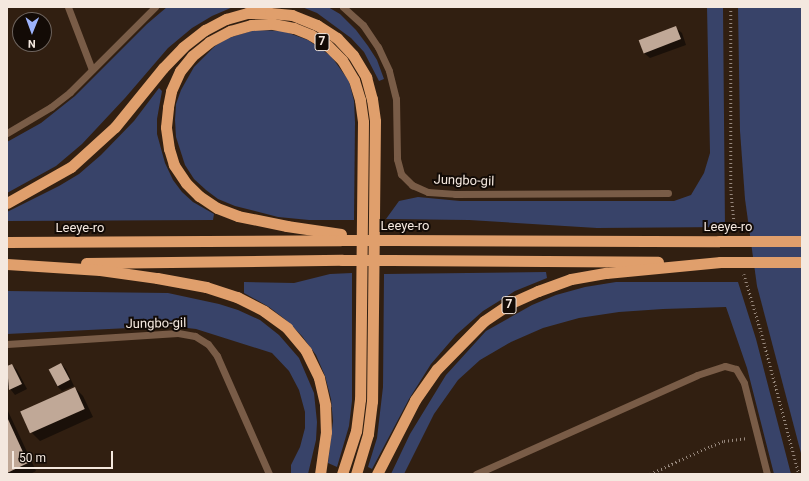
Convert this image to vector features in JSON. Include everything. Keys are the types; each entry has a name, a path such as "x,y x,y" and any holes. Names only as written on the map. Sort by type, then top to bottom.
{"highway":[{"path":"7,203 48,181 82,158 115,127 183,46 205,30 226,19 247,14 270,12 292,15 317,25 337,38 353,55 366,77 372,99 375,121 372,401 368,434 356,474"},
{"name":"7","path":"341,237 238,216 211,204 199,196 186,183 174,165 169,149 166,127 168,107 171,91 180,71 192,56 209,42 230,31 251,25 273,24 294,28 327,44 342,60 354,80 360,100 363,122 360,399 356,431 342,474"},
{"name":"Leeye-ro","path":"7,242 341,237 393,240 802,241"},
{"path":"7,264 342,260 720,262"},
{"name":"7","path":"377,474 415,400 437,369 484,321 511,303 571,279 606,273 720,262 802,262"},
{"path":"7,264 100,270 157,278 206,287 237,297 264,311 287,328 306,351 320,378 325,405 326,432 320,474"}],"lane":[{"path":"68,7 92,70"},
{"path":"7,133 51,107 92,70 155,7"},
{"name":"Jungbo-gil","path":"343,7 363,25 378,47 390,71 396,99 397,159 401,174 412,186 428,192 455,194 668,193"},
{"name":"Jungbo-gil","path":"7,344 178,334 195,336 208,344 217,356 270,474"},
{"path":"476,474 697,375 725,366 731,366 740,374 767,474"}],"path":[{"path":"650,474 724,441 758,437"}],"shaded area":[{"path":"167,7 233,7 212,16 192,28 168,48 125,98 82,144 56,166 7,193 7,142 41,123 75,96 147,24"},
{"path":"302,7 328,7 340,14 356,30 368,46 377,60 384,79 379,81 364,52 351,38 317,13"},
{"path":"707,7 723,7 725,227 597,228 469,220 386,219 399,201 418,197 460,201 674,201 691,195 704,173 710,153"},
{"path":"738,7 802,7 802,457 757,286 745,199 740,131"},
{"path":"255,30 283,31 308,40 331,56 349,81 354,101 355,122 354,220 309,220 278,217 235,206 218,199 206,190 194,179 185,165 176,137 175,120 176,104 181,90 194,67 215,46 228,38"},
{"path":"159,88 162,91 157,119 157,134 165,163 173,180 182,192 193,202 214,214 213,220 7,221 7,212 59,186 79,174 101,155 134,121"},
{"path":"546,272 547,278 515,291 483,311 456,335 431,364 409,399 372,469 368,467 377,438 383,387 384,274"},
{"path":"352,273 352,401 349,426 337,467 328,463 333,421 331,399 325,376 316,355 302,336 286,320 269,307 244,293 244,282 294,283 330,274"},
{"path":"616,282 738,282 756,339 791,474 774,474 747,368 726,307 619,312 579,318 543,328 511,342 480,360 458,380 434,414 404,474 391,474 410,434 446,375 486,331 532,305 556,295 585,287"},
{"path":"7,291 168,293 219,304 238,310 260,320 279,335 299,358 314,393 317,422 316,440 308,474 291,474 291,465 300,447 305,428 305,412 299,390 289,371 272,353 196,329 170,326 7,334"}],"building":[{"path":"676,26 681,39 644,53 639,40"},
{"path":"61,363 70,380 58,386 49,370"},
{"path":"12,364 22,384 9,390 7,366"},
{"path":"75,387 85,409 30,433 20,411"},
{"path":"7,417 28,463 7,473"}]}
